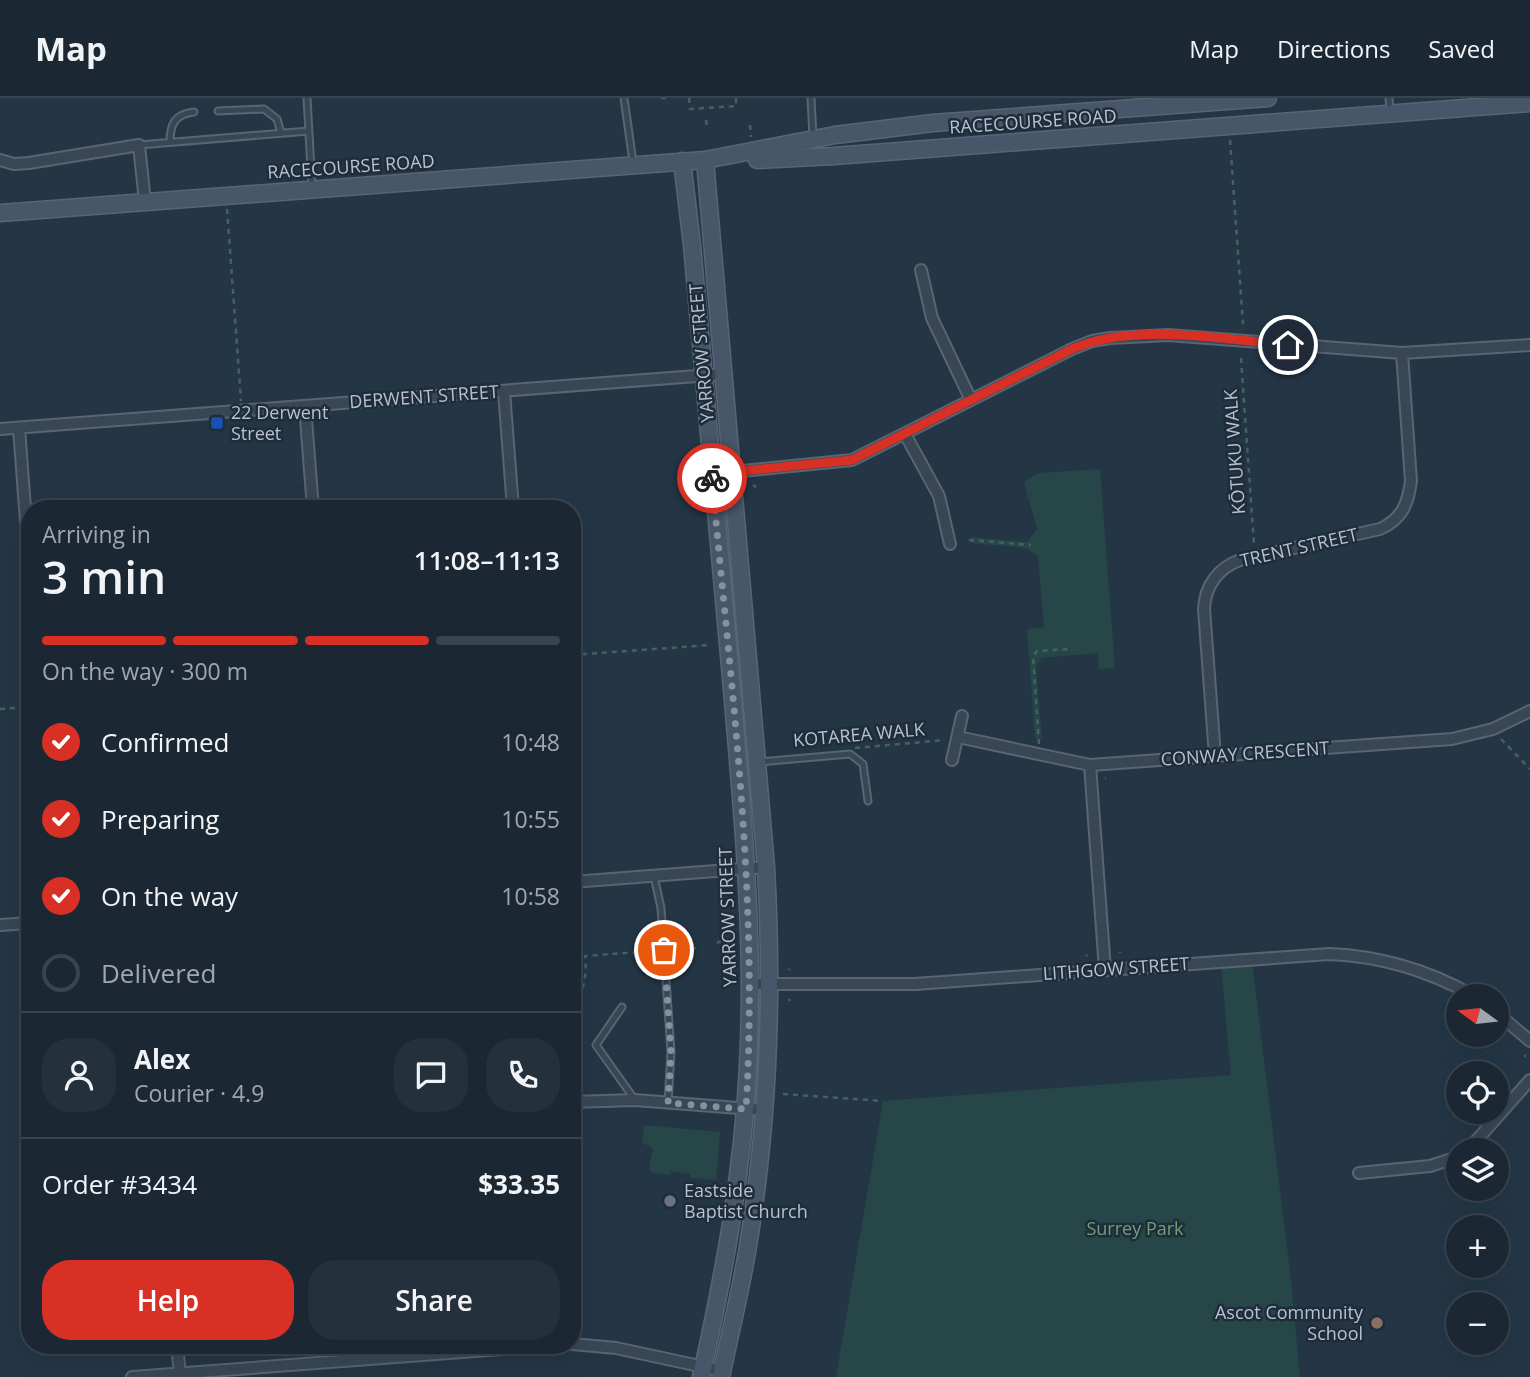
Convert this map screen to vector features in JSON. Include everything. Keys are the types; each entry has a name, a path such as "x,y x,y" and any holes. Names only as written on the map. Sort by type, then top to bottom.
{"street":[{"name":"RACECOURSE ROAD","path":"705,160 835,135 933,123 1268,98"},
{"name":"RACECOURSE ROAD","path":"0,213 682,161 834,156 1043,140 1390,106 1530,103"},
{"path":"1042,115 1043,140"},
{"path":"0,160 14,164 29,163 139,145 145,202"},
{"name":"YARROW STREET","path":"705,160 758,762 766,867 770,984 765,1110 748,1247 722,1374"},
{"name":"YARROW STREET","path":"682,161 704,375 747,868 751,984 746,1109 730,1230 703,1372"},
{"path":"921,270 932,318 971,400"},
{"path":"712,474 844,462 861,456 1072,349 1110,338 1168,335 1402,353 1530,345"},
{"name":"TRENT STREET","path":"1214,757 1205,609 1208,588 1230,564 1380,529 1397,518 1409,498 1411,481 1402,353"},
{"name":"DERWENT STREET","path":"0,429 723,374"},
{"path":"504,391 512,500"},
{"path":"305,406 312,500"},
{"path":"19,428 24,500"},
{"path":"905,434 939,496 950,544"},
{"name":"CONWAY CRESCENT","path":"958,737 1090,765 1452,739 1493,729 1530,711"},
{"path":"952,760 962,716"},
{"path":"1090,765 1105,970"},
{"path":"581,881 766,867"},
{"path":"0,925 21,924"},
{"name":"LITHGOW STREET","path":"751,984 891,985 1308,955 1349,955 1406,965 1450,984"},
{"path":"1509,1023 1530,1041"},
{"path":"1479,1138 1530,1080"},
{"path":"581,1102 635,1100 765,1110"},
{"path":"1359,1173 1430,1167 1446,1161"},
{"path":"581,1345 616,1348 703,1372 722,1374"},
{"path":"178,1354 180,1374"},
{"path":"365,1354 365,1359"},
{"path":"132,1377 434,1354"}],"lane":[{"path":"307,98 312,190"},
{"path":"624,98 633,165"},
{"path":"811,98 814,141"},
{"path":"218,111 264,108 277,119 281,133"},
{"path":"170,142 170,130 174,120 194,112"},
{"path":"139,145 309,131"},
{"path":"758,762 850,754 863,764 868,801"},
{"path":"654,875 661,908 671,1052 668,1103"},
{"path":"622,1007 596,1045 635,1100"}],"path":[{"path":"689,98 690,109 736,106 736,98"},
{"path":"706,120 707,128"},
{"path":"750,125 752,141"},
{"path":"1230,140 1243,324"},
{"path":"226,196 242,411"},
{"name":"KŌTUKU WALK","path":"1241,358 1254,545"},
{"path":"969,540 1031,545"},
{"path":"581,654 710,645"},
{"path":"1039,744 1033,657 1037,652 1070,649"},
{"path":"0,709 21,707"},
{"path":"1502,738 1530,769"},
{"name":"KOTAREA WALK","path":"853,748 945,740"},
{"path":"718,943 728,938 737,940"},
{"path":"678,979 676,950 696,948"},
{"path":"581,991 585,980 585,956 657,951"},
{"path":"783,1094 883,1101"}],"green space":[{"path":"1100,469 1115,668 1099,669 1098,653 1042,658 1036,665 1042,740 1035,738 1027,629 1044,627 1038,556 1026,548 971,543 971,537 1027,542 1037,529 1024,482 1038,473"},
{"name":"Surrey Park","path":"1252,962 1291,1280 1300,1377 836,1377 883,1101 1231,1075 1221,965"},
{"path":"644,1125 720,1132 716,1180 691,1178 690,1174 671,1171 670,1175 652,1172 649,1169 653,1149 642,1142"}],"way so far":[{"path":"664,950 671,1052 668,1103 746,1109 751,984 746,846 712,478"}],"place":[{"name":"22 Derwent Street","path":"217,423"},
{"name":"Eastside Baptist Church","path":"670,1201"},
{"name":"Ascot Community School","path":"1377,1323"}],"route":[{"path":"712,478 712,474 852,460 1092,341 1168,335 1288,345"}]}
